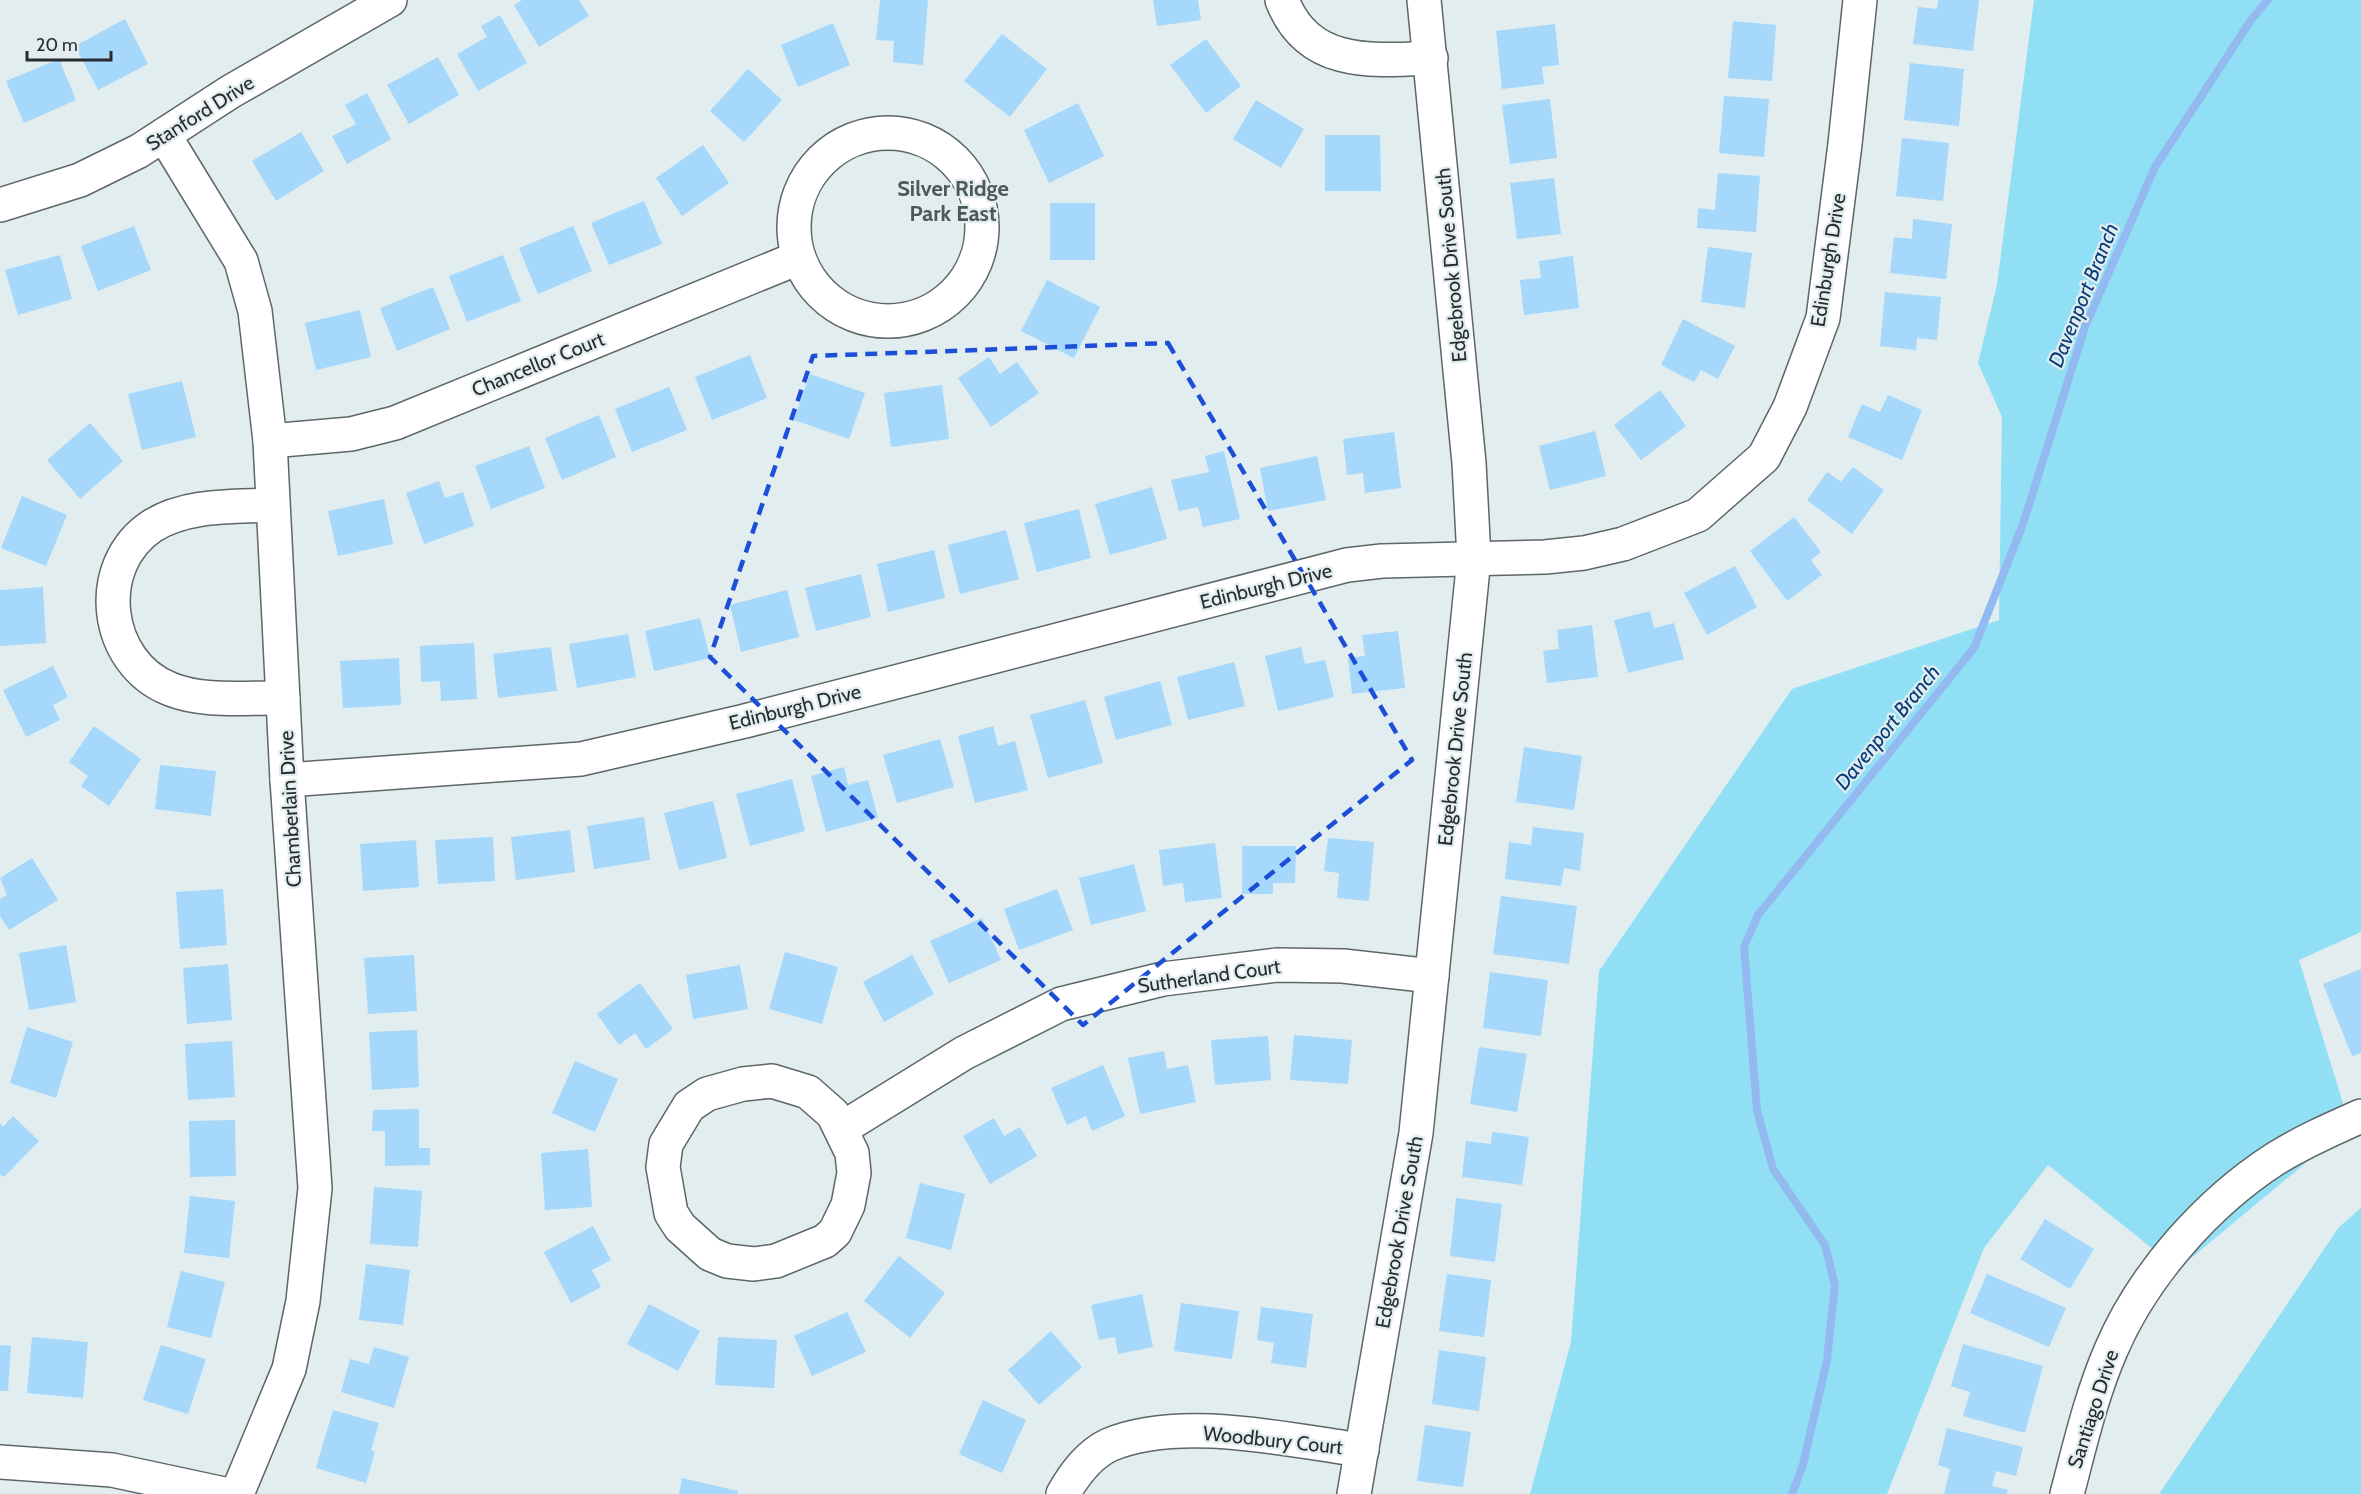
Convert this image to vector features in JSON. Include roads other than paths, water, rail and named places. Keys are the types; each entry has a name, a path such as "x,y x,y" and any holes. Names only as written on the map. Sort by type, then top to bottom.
{"street":[{"path":"1282,0 1288,16 1301,33 1323,49 1349,57 1381,61 1431,58"},
{"name":"Edgebrook Drive South","path":"1354,1494 1416,1133 1474,558 1469,463 1424,0"},
{"name":"Edinburgh Drive","path":"287,780 581,759 745,721 1347,565 1382,561 1545,558 1584,554 1623,544 1698,515 1764,457 1790,407 1823,318 1860,0"},
{"name":"Stanford Drive","path":"0,205 80,180 139,151 230,92 383,2"},
{"path":"872,133 905,133 936,145 961,167 977,195 982,228 978,257 964,283 943,304 918,318 888,322 859,318 833,305 812,284 798,258 793,226 799,193 804,184 816,165 841,144 872,133"},
{"name":"Chamberlain Drive","path":"164,135 242,261 255,311 270,441 287,780 315,1188 303,1301 290,1369 237,1494"},
{"name":"Chancellor Court","path":"270,441 351,434 395,423 798,258"},
{"path":"272,505 192,511 152,526 129,549 116,579 112,599 113,619 119,639 128,654 156,681 171,690 191,694 283,698"},
{"name":"Sutherland Court","path":"842,1129 964,1053 1061,1004 1163,979 1277,965 1343,966 1432,976"},
{"path":"772,1081 808,1092 833,1114 842,1129 852,1153 854,1173 849,1205 836,1232 825,1241 776,1261 754,1264 727,1261 710,1254 680,1227 671,1213 663,1167 666,1143 688,1106 707,1094 743,1083 772,1081"},
{"name":"Santiago Drive","path":"2067,1494 2094,1393 2111,1349 2131,1310 2157,1273 2182,1241 2239,1185 2276,1158 2361,1116"},
{"name":"Woodbury Court","path":"1063,1494 1077,1469 1108,1446 1159,1433 1216,1431 1362,1450"},
{"path":"0,1462 112,1470 224,1494"}],"waterway":[{"name":"Davenport Branch","path":"1792,1494 1803,1465 1827,1360 1835,1285 1825,1245 1773,1169 1757,1110 1744,947 1758,915 1974,648 2023,524 2085,327 2155,167 2251,20 2268,0"}],"district":[{"name":"Silver Ridge Park East","path":"953,200"}]}
